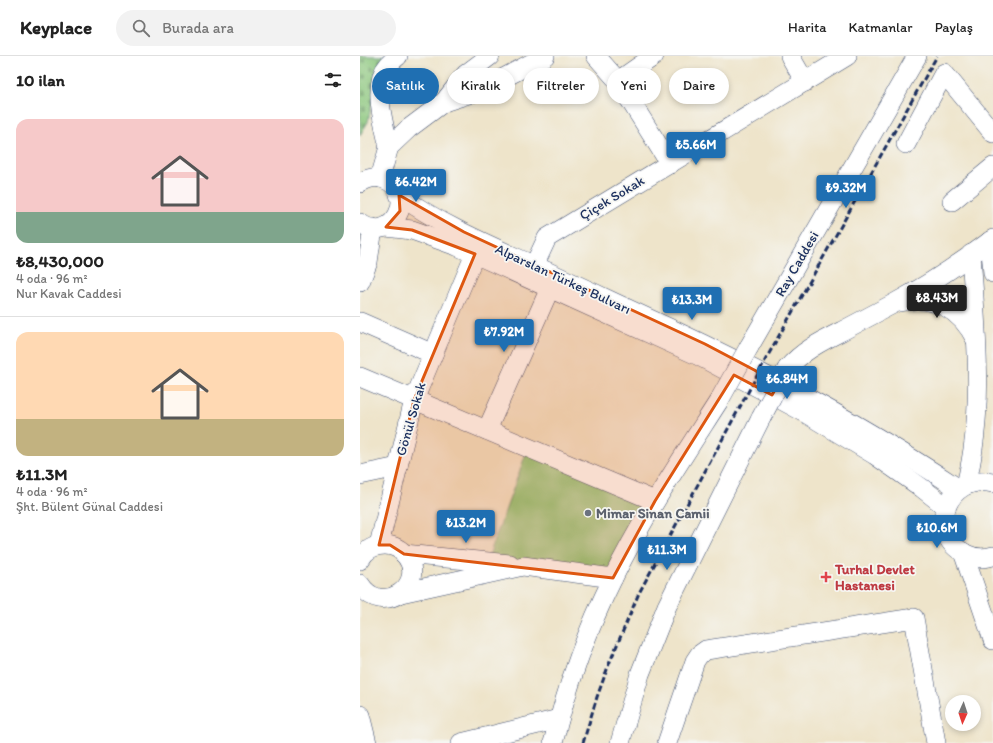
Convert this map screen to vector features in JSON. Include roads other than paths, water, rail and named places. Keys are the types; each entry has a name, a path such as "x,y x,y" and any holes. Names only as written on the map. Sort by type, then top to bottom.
{"street":[{"path":"389,147 381,109 382,74 398,56"},
{"path":"366,180 389,147 408,129 444,102 466,74 490,56"},
{"path":"444,102 481,90 545,56"},
{"path":"596,56 607,68"},
{"path":"637,68 654,56"},
{"path":"790,56 805,82"},
{"name":"Çiçek Sokak","path":"534,266 547,238 847,56"},
{"name":"Ray Caddesi","path":"553,743 559,719 593,624 613,578 655,501 720,399 917,56"},
{"path":"906,144 944,73 993,133"},
{"path":"632,104 670,164"},
{"path":"952,201 993,167"},
{"name":"Alparslan Türkeş Bulvarı","path":"366,180 392,184 400,195 422,210 464,232 534,266 705,344 809,399 933,472 963,487"},
{"path":"360,282 368,262 373,226 393,222 400,211 400,195"},
{"name":"Alparslan Türkeş Bulvarı","path":"373,226 412,230 475,254 699,356 802,411 875,455 946,507"},
{"path":"620,743 640,674 667,606 772,395 787,369 800,355 814,346 895,303 949,270 992,240"},
{"path":"992,240 993,273"},
{"name":"Gönül Sokak","path":"379,545 414,400 475,254"},
{"path":"963,487 972,462 978,398 972,254"},
{"path":"487,430 550,288"},
{"path":"895,303 908,300 936,302 949,308 961,317 970,328 976,340"},
{"path":"360,322 433,354"},
{"path":"360,377 655,501"},
{"path":"360,475 398,467"},
{"path":"993,483 978,482 963,487 954,494 946,507 944,522 948,536 956,548 976,557 993,556"},
{"path":"360,558 369,550 379,545 390,545 400,550 410,563 411,574 408,584 401,593"},
{"path":"963,552 993,640"},
{"path":"404,554 487,561 613,578"},
{"path":"360,584 367,593 369,600 388,598 401,593 524,566"},
{"path":"667,743 695,662 699,655 706,650 914,618 936,743"},
{"path":"360,715 367,743"},
{"path":"461,743 559,719"}],"railway":[{"path":"583,743 609,664 639,593 767,357 937,56"}],"place":[{"name":"Mimar Sinan Camii","path":"588,513"},
{"name":"Turhal Devlet Hastanesi","path":"826,577"}]}
